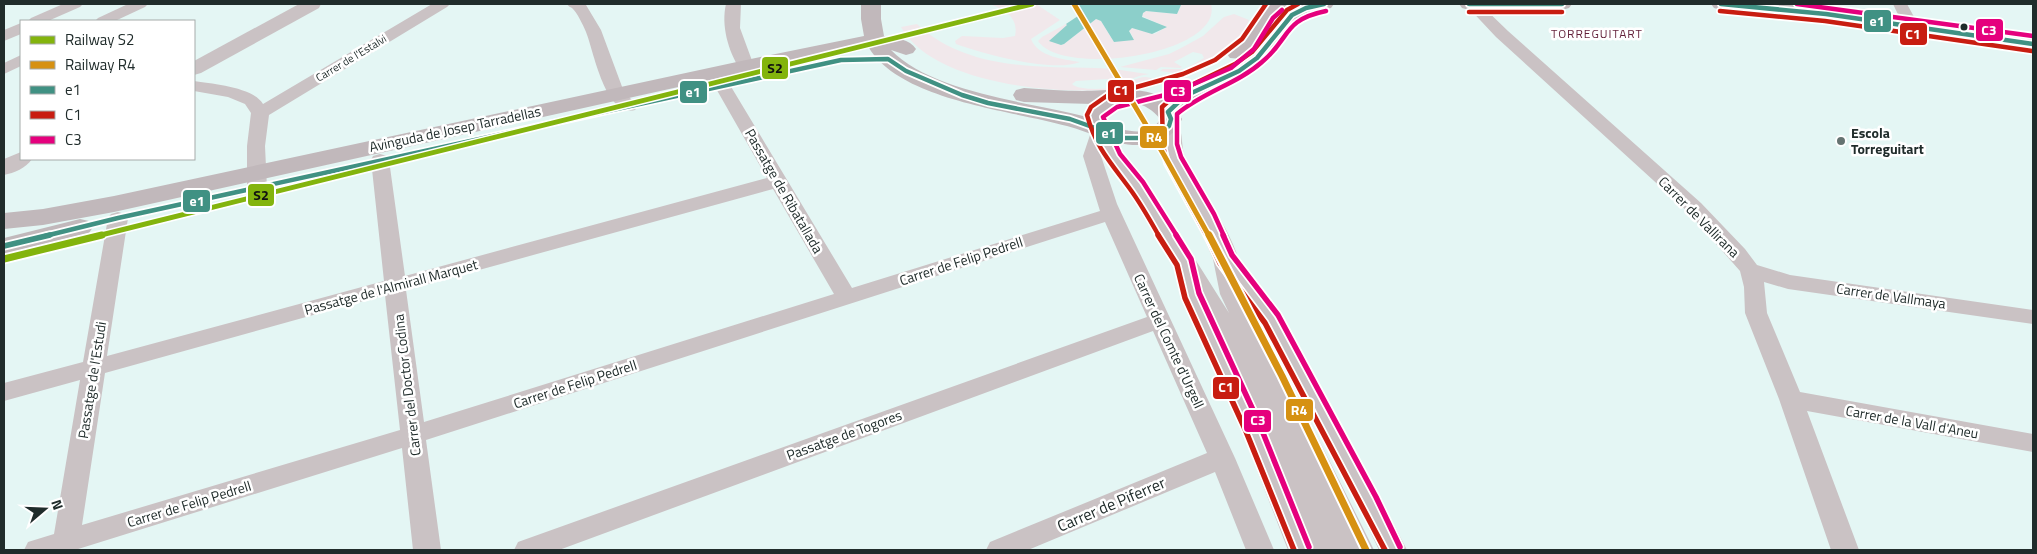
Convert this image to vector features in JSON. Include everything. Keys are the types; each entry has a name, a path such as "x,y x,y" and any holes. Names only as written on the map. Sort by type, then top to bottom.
{"main road":[{"path":"871,4 872,29 876,40 897,54 959,79 1021,94 1055,97 1127,97 1158,103 1168,119"},
{"path":"888,4 887,15 897,54 906,71 962,95 988,103 1070,119 1123,138 1139,138 1161,132 1185,96 1239,71 1256,58 1265,50 1281,14"},
{"path":"1098,130 1094,115 1101,106 1198,76 1233,57 1256,34 1268,11 1292,14 1324,4"},
{"path":"1472,4 1562,4"},
{"path":"1721,4 1816,13 2033,44"},
{"path":"1896,4 2033,25"},
{"name":"Avinguda de Josep Tarradellas","path":"4,221 380,160 623,100 746,66 876,40"},
{"name":"Avinguda de Josep Tarradellas","path":"4,246 118,218 256,180 623,100 722,85 841,60 897,54"}],"street":[{"path":"38,20 75,4"},
{"path":"105,20 140,4"},
{"path":"195,68 312,4"},
{"name":"Carrer de l'Estalvi","path":"260,112 442,4"},
{"path":"578,4 593,30 623,100"},
{"path":"733,4 731,22 736,45 746,66"},
{"name":"Carrer de Vallirana","path":"1472,4 1502,34 1694,207 1738,254 1750,270 1756,287 1756,313 1791,400 1845,550"},
{"path":"1896,4 1911,26"},
{"path":"4,36 20,28"},
{"path":"4,69 20,61"},
{"name":"Passatge de Ribatallada","path":"722,85 846,298"},
{"path":"195,86 232,93 252,100 260,112 256,180"},
{"path":"1168,119 1170,145 1174,160 1207,218 1226,259 1271,319 1370,501 1393,550"},
{"path":"1098,130 1114,158 1137,186 1222,323 1331,550"},
{"name":"Carrer del Comte d'Urgell","path":"1098,130 1092,156 1111,214 1222,458 1260,550"},
{"path":"4,168 20,159"},
{"name":"Carrer del Doctor Codina","path":"380,160 427,550"},
{"name":"Passatge de l'Almirall Marquet","path":"4,392 779,182"},
{"name":"Carrer de Felip Pedrell","path":"38,550 413,435 1111,214"},
{"name":"Passatge de l'Estudi","path":"66,542 118,218"},
{"path":"1226,259 1233,294 1357,550"},
{"path":"1184,262 1192,295 1252,426 1302,550"},
{"name":"Carrer de Vallmaya","path":"1750,270 1788,282 2033,317"},
{"name":"Passatge de Togores","path":"528,550 1160,320"},
{"name":"Carrer de la Vall d'Aneu","path":"1791,400 2033,443"},
{"name":"Carrer de Piferrer","path":"1000,550 1222,458"}],"shaded area":[{"path":"989,4 1036,4 1060,20 1031,39 1034,45 1039,50 1052,56 1080,62 1068,65 1036,64 983,53 956,44 955,41 962,36 1003,38 1015,36 1015,24 1010,15"},
{"path":"1180,4 1211,4 1208,21 1193,36 1169,47 1139,55 1107,59 1077,58 1053,52 1038,41 1067,24 1061,45 1064,44 1096,19 1101,21 1114,42 1133,37 1129,30 1132,28 1155,34 1166,27 1142,16 1143,13 1146,11 1177,14"},
{"path":"1234,14 1249,20 1245,29 1225,53 1201,67 1184,74 1160,71 1163,69 1185,69 1204,58 1202,54 1193,52 1174,62 1182,67 1180,68 1161,67 1156,70 1120,67 1169,54 1203,36 1224,17"},
{"path":"917,24 936,39 956,50 1001,62 1025,66 1108,69 1149,74 1111,86 1108,79 1076,81 1072,84 1080,88 1114,88 1141,77 1154,80 1151,83 1137,87 1093,90 1063,90 999,82 968,74 940,62 917,47 901,27"}],"water":[{"path":"1078,4 1181,5 1177,14 1146,11 1143,13 1142,17 1167,27 1152,34 1132,28 1129,31 1134,40 1114,42 1101,21 1096,19 1064,44 1061,45 1049,41 1066,24 1078,16 1081,11"}],"rail line":[{"name":"S2","path":"4,259 1032,4"},
{"name":"R4","path":"1074,4 1164,155 1239,291 1366,550"}],"transit line":[{"name":"C1","path":"1266,4 1242,39 1225,54 1205,66 1183,74 1108,95 1098,100 1091,107 1087,115 1092,133 1108,162 1131,190 1177,265 1185,298 1245,429 1294,550"},
{"name":"C1","path":"1298,4 1287,10 1252,52 1235,64 1181,90 1162,107 1163,146 1167,163 1200,221 1220,263 1265,323 1385,550"},
{"name":"e1","path":"4,246 118,218 841,60 888,59 906,71 962,95 988,103 1070,119 1123,138 1139,138 1161,132 1169,126 1171,119 1168,112 1185,96 1239,71 1257,58 1292,15 1306,8 1324,4"},
{"name":"e1","path":"1469,4 1562,4"},
{"name":"e1","path":"1721,4 1826,14 2033,44"},
{"name":"C3","path":"1797,4 2033,36"},
{"name":"C3","path":"1282,10 1273,18 1254,49 1231,68 1173,93 1117,107 1103,117 1120,154 1143,182 1191,259 1199,293 1259,423 1309,547"},
{"name":"C3","path":"1326,11 1310,14 1300,19 1287,31 1270,55 1259,65 1239,78 1206,94 1177,114 1177,144 1181,157 1214,214 1232,255 1278,315 1376,497 1400,547"},
{"name":"C1","path":"1720,11 1825,21 2032,51"},
{"name":"C1","path":"1469,12 1562,12"}],"place":[{"name":"Escola Torreguitart","path":"1841,141"}],"district":[{"name":"TORREGUITART","path":"1597,34"}]}
